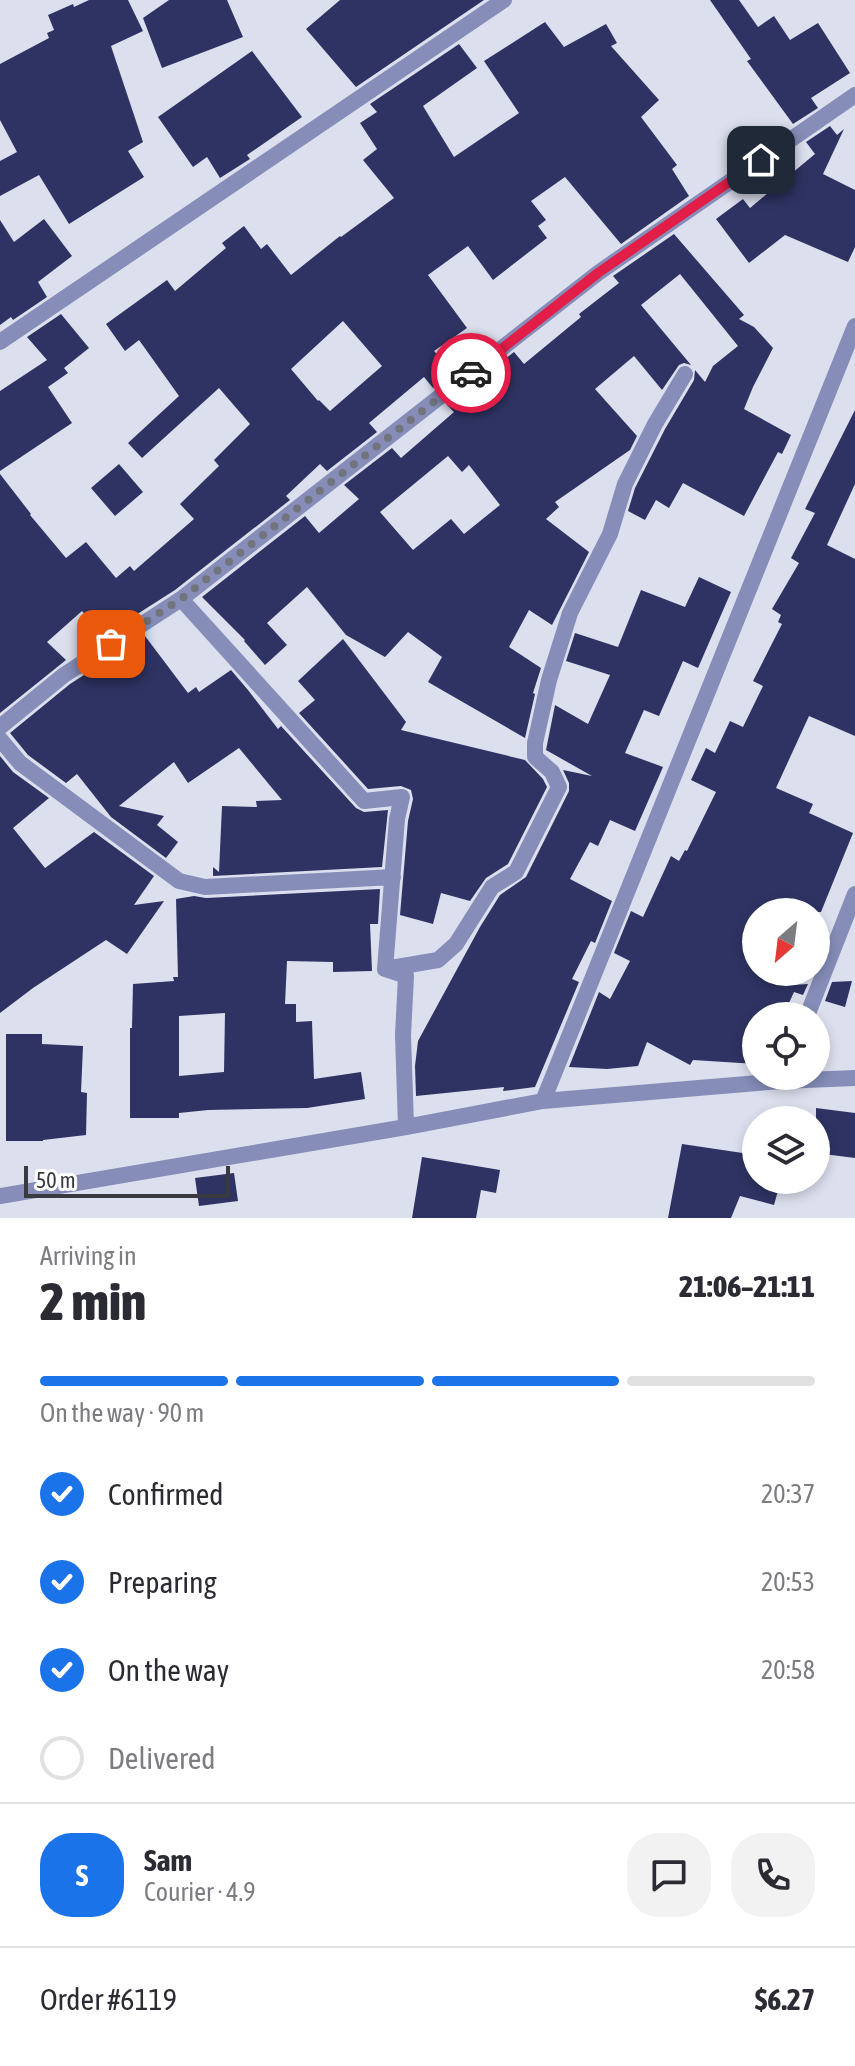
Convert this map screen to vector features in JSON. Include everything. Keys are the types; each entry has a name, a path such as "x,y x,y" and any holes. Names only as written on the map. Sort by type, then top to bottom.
{"street":[{"path":"0,342 504,0"},
{"path":"0,727 64,675 181,599 598,273 855,95"},
{"path":"543,1101 855,326"},
{"path":"385,969 438,960 456,944 492,887 516,872 553,800 559,787 552,772 535,757 535,743 549,680 570,613 610,534 625,484 685,374"},
{"path":"181,599 364,801 402,797 397,819 385,969"},
{"path":"0,739 20,763 179,881 205,887 393,877"},
{"path":"813,1002 855,894"},
{"path":"385,969 406,976 403,1035 406,1127"},
{"path":"830,1078 855,1078"},
{"path":"0,1196 543,1101 742,1082"}],"building":[{"path":"89,0 128,0 143,31 111,46 143,142 128,151 144,177 69,224 39,175 0,196 0,161 17,152 0,120 0,64 49,38 47,33 54,30 48,15"},
{"path":"169,0 227,0 243,37 162,68 143,18"},
{"path":"340,0 484,0 356,87 306,29"},
{"path":"710,0 739,0 758,27 774,16 790,40 818,23 850,73 811,98 818,108 793,124 747,61 751,59"},
{"path":"545,22 564,47 606,24 617,43 611,46 659,100 641,117 677,165 672,169 689,196 621,244 565,177 531,201 546,220 538,226 547,238 493,280 468,246 428,275 467,328 434,351 454,372 433,388 424,377 369,423 377,432 327,471 320,464 286,496 290,500 175,590 103,636 82,611 47,642 66,660 0,713 0,474 66,558 86,542 116,578 130,566 134,571 194,519 180,504 219,466 214,460 250,424 219,388 142,458 128,443 179,396 139,340 125,351 106,324 167,280 175,291 226,248 222,243 244,226 261,249 267,244 291,275 394,198 363,160 377,149 360,123 377,112 370,104 459,44 477,68 423,106 454,157 519,113 484,61","holes":["343,321 382,366 330,411 291,369"]},
{"path":"252,51 302,117 247,155 250,159 220,178 207,157 193,167 158,117"},
{"path":"830,126 837,135 844,129 823,174 855,190 855,247 848,262 785,235 749,263 716,219 743,199 750,208 815,154 806,142"},
{"path":"44,219 72,256 38,282 47,297 0,325 0,220 14,242"},
{"path":"674,234 744,315 739,319 754,327 773,348 744,409 791,435 782,454 778,452 744,516 683,483 669,508 656,500 645,520 628,511 635,488 694,380 695,370 705,382 713,366 738,346 680,274 641,305 691,365 679,365 662,390 634,356 595,389 637,436 630,450 555,502 559,507 546,519 589,552 552,625 529,610 509,647 541,668 525,738 428,682 442,657 408,632 385,657 346,635 307,587 267,623 287,645 265,665 202,597 305,516 319,533 359,499 344,485 392,448 401,458 454,412 447,405 514,352 524,364 619,283 613,276","holes":["448,456 462,472 469,465 500,505 464,534 451,519 413,550 380,512"]},
{"path":"61,314 89,348 64,368 68,373 48,387 72,423 0,471 0,391 47,360 27,337"},
{"path":"855,410 855,484 827,545 855,559 855,736 809,716 776,788 813,804 809,813 853,833 827,898 742,898 742,986 807,986 803,995 794,992 789,1002 742,1002 742,1063 693,1060 690,1065 647,1042 638,1066 607,1069 569,1067 599,992 610,999 630,961 614,953 631,911 643,917 671,856 679,861 687,851 716,792 691,780 706,748 715,753 730,721 743,727 763,686 753,681 782,624 778,622 781,615 772,609 799,563 791,558 815,513 805,509"},
{"path":"119,464 143,492 115,516 91,488"},
{"path":"699,577 731,592 698,668 683,661 659,716 644,710 625,753 663,767 635,831 610,820 598,846 590,842 570,879 612,901 595,943 591,941 572,979 579,982 535,1087 416,1096 418,1041 500,895 526,877 569,791 563,770 592,776 546,750 555,705 588,724 610,675 566,661 575,633 618,647 641,590 685,607"},
{"path":"145,636 188,693 196,687 199,692 231,670 278,729 281,726 356,808 364,812 388,810 382,867 213,876 213,867 219,872 222,806 257,807 256,801 282,800 239,748 188,783 174,762 119,806 164,816 157,825 178,842 166,858 111,817 77,774 66,783 28,755 10,733 70,684"},
{"path":"343,639 406,722 401,730 525,760 547,787 508,864 486,878 470,901 441,893 433,924 400,915 408,821 413,799 411,790 401,786 368,789 299,713 315,700 298,681"},
{"path":"0,756 13,772 49,798 13,828 45,868 94,832 154,876 134,905 164,901 127,954 106,940 0,1013"},
{"path":"380,889 378,924 370,924 372,971 333,972 333,962 287,961 285,1004 296,1004 296,1022 312,1021 314,1079 361,1072 365,1099 307,1108 208,1110 179,1113 179,1118 130,1118 133,984 174,981 173,977 178,977 176,899","holes":["225,1013 224,1072 179,1076 179,1016"]},
{"path":"852,981 845,1007 825,1001 832,982"},
{"path":"6,1034 42,1034 42,1044 83,1046 81,1092 87,1093 86,1135 43,1141 6,1141"},
{"path":"830,1110 855,1113 855,1158 830,1155"},
{"path":"682,1144 742,1153 742,1194 777,1194 774,1205 740,1196 731,1218 668,1218"},
{"path":"422,1157 500,1170 496,1193 481,1190 476,1218 412,1218"},
{"path":"234,1173 238,1201 199,1206 195,1178"}],"way so far":[{"path":"111,644 181,599 471,373"}],"route":[{"path":"471,373 598,273 761,160"}]}
